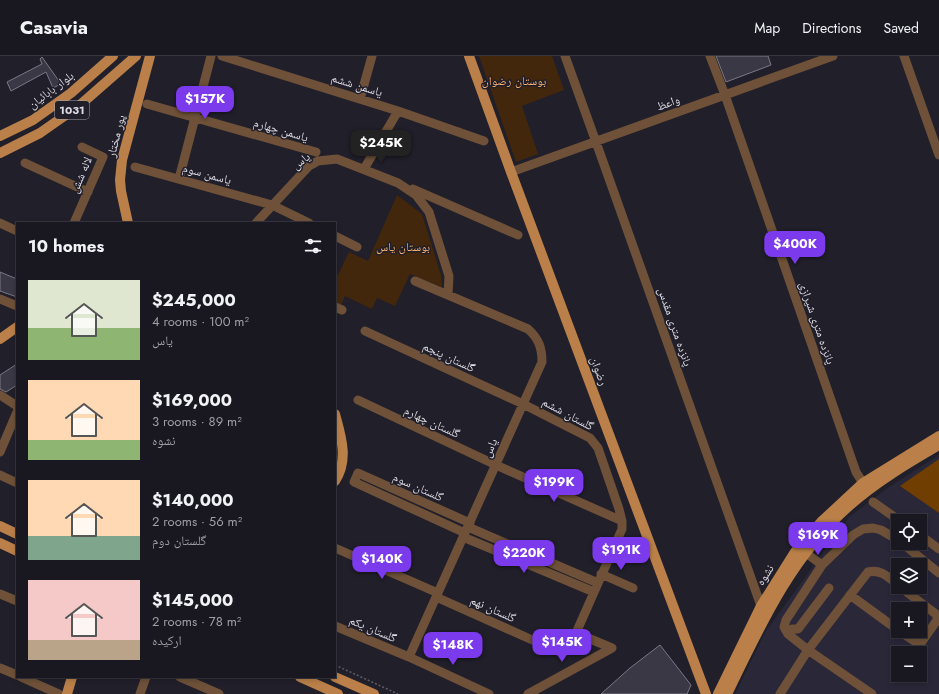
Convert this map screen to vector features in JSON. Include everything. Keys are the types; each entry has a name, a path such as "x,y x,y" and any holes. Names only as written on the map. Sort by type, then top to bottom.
{"main road":[{"name":"بلوار بابائیان","path":"0,136 33,120 71,93 113,56"},
{"name":"1031","path":"0,153 40,133 80,105 136,56"},
{"name":"پور مختار","path":"128,222 120,180 122,160 150,56"},
{"name":"رضوان","path":"469,56 706,694"},
{"path":"0,339 16,328"},
{"path":"336,417 343,441 343,461 339,475 336,480"},
{"name":"نشوه","path":"718,694 795,552 821,522 866,487 939,436"},
{"name":"نشوه","path":"727,694 764,609 830,524 866,487 939,445"},
{"path":"0,526 16,534"},
{"path":"0,543 16,551"},
{"path":"336,677 374,694"},
{"path":"67,694 72,678"},
{"path":"302,678 338,694"}],"street":[{"path":"179,179 211,56"},
{"name":"یاسمن ششم","path":"222,56 398,111 484,141"},
{"path":"360,99 372,56"},
{"name":"پانزده متری مقدس","path":"565,56 764,609"},
{"name":"پانزده متری شیرازی","path":"710,56 725,95 856,472 866,487"},
{"name":"واعظ","path":"511,172 833,56"},
{"path":"904,56 939,155"},
{"name":"یاسمن چهارم","path":"147,104 316,152"},
{"path":"364,169 398,111"},
{"name":"لاله شش","path":"74,222 103,157 82,147"},
{"name":"یاس","path":"257,222 309,166 318,161 337,159 398,183 518,235"},
{"path":"25,163 88,192"},
{"name":"یاسمن سوم","path":"135,167 272,205 307,222"},
{"name":"یاس","path":"398,183 416,195 429,212 449,276 448,295"},
{"path":"0,223 16,231"},
{"path":"336,236 357,247"},
{"name":"یاس","path":"409,657 542,362 540,344 528,329 415,281"},
{"path":"0,299 16,306"},
{"name":"گلستان پنجم","path":"365,331 523,404"},
{"path":"0,395 16,405"},
{"name":"گلستان چهارم","path":"358,400 496,465 622,521"},
{"name":"گلستان ششم","path":"523,404 590,438 598,448 622,521"},
{"path":"0,452 16,414"},
{"name":"گلستان سوم","path":"358,472 466,530 354,482 358,472"},
{"path":"0,475 16,483"},
{"path":"873,502 891,515"},
{"path":"528,694 612,648 576,633 622,529 622,521"},
{"path":"872,694 808,650 788,634 784,627 786,620 822,564 853,535 863,529 873,528 881,530 891,536"},
{"path":"466,530 600,579 633,588"},
{"path":"466,530 594,592"},
{"path":"927,541 939,549"},
{"name":"گلستان نهم","path":"336,548 557,651 566,649 576,633"},
{"path":"911,550 939,573"},
{"path":"806,553 822,564"},
{"path":"780,694 808,650 868,572 876,571 884,574 891,580"},
{"path":"788,634 792,629 798,629 829,588"},
{"path":"0,594 16,602"},
{"path":"909,594 920,602"},
{"path":"850,595 891,625"},
{"path":"927,607 937,615 937,620 927,634"},
{"name":"گلستان یکم","path":"336,626 409,657 489,694"},
{"path":"910,638 919,644 924,638"},
{"path":"0,668 16,675"},
{"path":"23,678 59,694"},
{"path":"140,694 146,678"},
{"path":"182,678 219,694"}],"path":[{"path":"336,666 398,694"}],"shaded area":[{"path":"939,455 939,694 735,694 766,631 849,517 889,487"},
{"path":"939,459 939,513 900,486"}],"green space":[{"name":"بوستان رضوان","path":"479,56 552,56 564,90 522,106 538,154 516,162"},
{"name":"بوستان یاس","path":"397,195 422,214 441,275 442,287 410,274 395,306 377,298 372,309 345,296 341,305 336,303 336,274 338,275 349,252 368,261"}],"building":[{"path":"716,56 768,56 771,65 726,82"},
{"path":"42,57 61,84 53,88 46,72 11,91 7,82 42,64 40,59"},
{"path":"0,272 16,279 16,297 0,291"},
{"path":"16,365 16,386 6,392 0,389 0,375"},
{"path":"660,645 691,685 687,694 601,694 630,668"}]}
